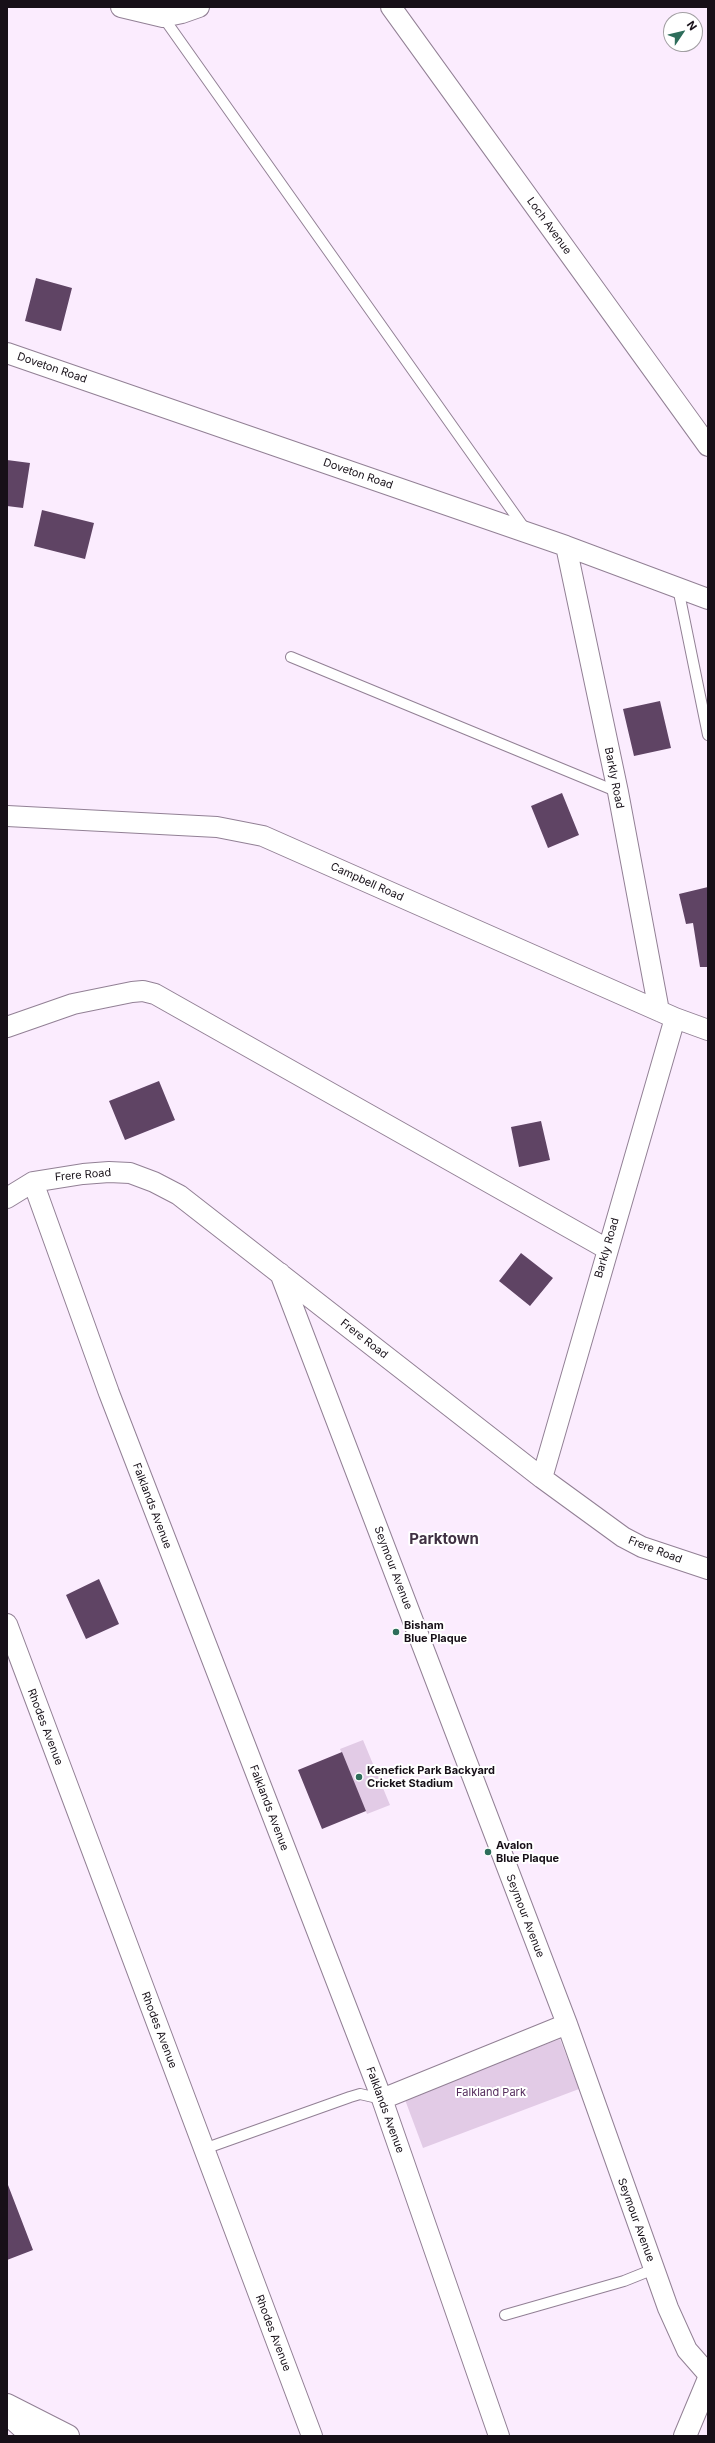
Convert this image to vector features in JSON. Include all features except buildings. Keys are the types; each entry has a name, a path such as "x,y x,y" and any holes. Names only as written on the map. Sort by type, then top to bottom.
{"main road":[{"path":"685,2436 708,2381"},
{"path":"7,2405 68,2436"},
{"path":"7,2413 32,2436"}],"street":[{"path":"121,7 163,17 182,13 199,7"},
{"name":"Loch Avenue","path":"391,7 708,446"},
{"name":"Doveton Road","path":"7,353 566,546 708,600"},
{"name":"Barkly Road","path":"542,1478 607,1250 667,1015 566,546"},
{"name":"Campbell Road","path":"7,816 217,827 263,836 667,1015 708,1030"},
{"path":"7,1027 73,1004 132,992 143,991 155,994 607,1250"},
{"name":"Frere Road","path":"7,1198 33,1182 51,1178 109,1172 130,1173 154,1182 178,1195 542,1478 623,1537 642,1547 708,1569"},
{"name":"Falklands Avenue","path":"33,1182 108,1393 382,2099 500,2436"},
{"name":"Seymour Avenue","path":"280,1273 567,2024 654,2269 687,2350 708,2374"},
{"name":"Rhodes Avenue","path":"7,1624 312,2436"},
{"path":"382,2099 567,2024"}],"lane":[{"path":"163,17 528,533"},
{"path":"678,588 708,735"},
{"path":"291,657 618,792"},
{"path":"204,2149 360,2094 382,2099"},
{"path":"505,2315 624,2281 654,2269"}],"green space":[{"name":"Kenefick Park Backyard Cricket Stadium","path":"363,1740 390,1805 367,1814 340,1749"},
{"name":"Falkland Park","path":"560,2039 579,2089 423,2148 404,2097"}],"place":[{"name":"Bisham Blue Plaque","path":"396,1632"},
{"name":"Kenefick Park Backyard Cricket Stadium","path":"359,1777"},
{"name":"Avalon Blue Plaque","path":"488,1852"}],"district":[{"name":"Parktown","path":"444,1539"}]}
